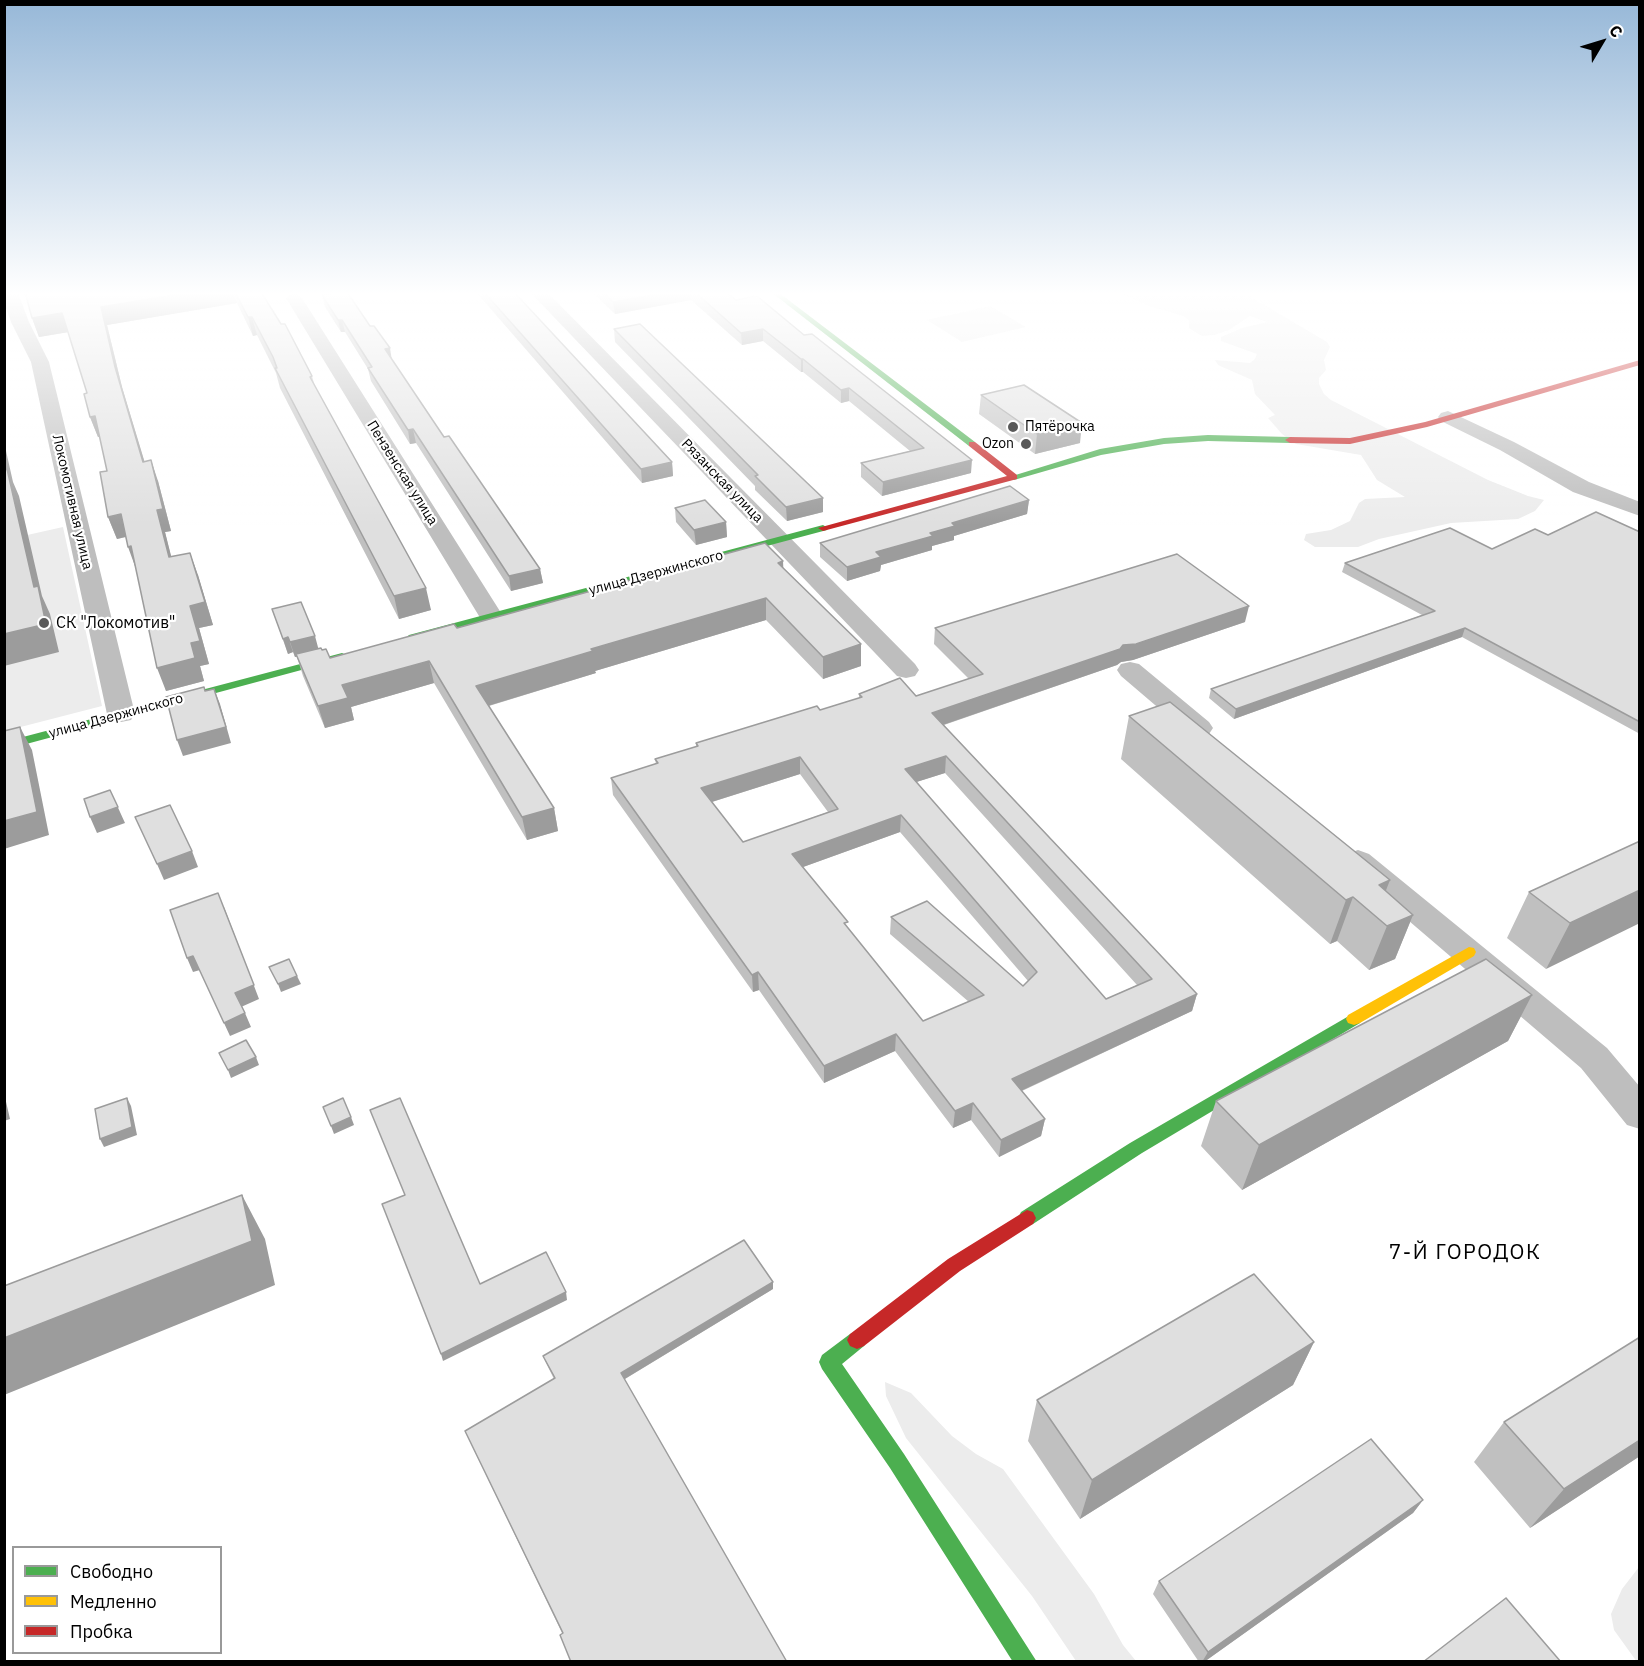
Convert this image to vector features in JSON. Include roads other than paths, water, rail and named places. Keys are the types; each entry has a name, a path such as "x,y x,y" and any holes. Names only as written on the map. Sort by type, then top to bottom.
{"street":[{"name":"Локомотивная улица","path":"42,370 122,714"},
{"name":"Пензенская улица","path":"338,370 491,616"},
{"name":"Рязанская улица","path":"614,370 906,670"},
{"path":"875,370 1014,477"},
{"name":"улица Дзержинского","path":"403,640 1100,452 1164,441 1208,438 1350,441 1452,416 1613,370"},
{"path":"1452,416 1581,487 1640,510"},
{"name":"улица Дзержинского","path":"4,746 360,651"},
{"path":"1130,670 1216,742"},
{"path":"1339,845 1594,1058 1640,1114"},
{"path":"1026,1662 830,1362 954,1265 1136,1148 1469,952"}],"place":[{"name":"Пятёрочка","path":"1013,427"},
{"name":"Ozon","path":"1026,444"},
{"name":"СК \"Локомотив\"","path":"44,623"}],"district":[{"name":"7-Й ГОРОДОК","path":"1465,1253"}]}
